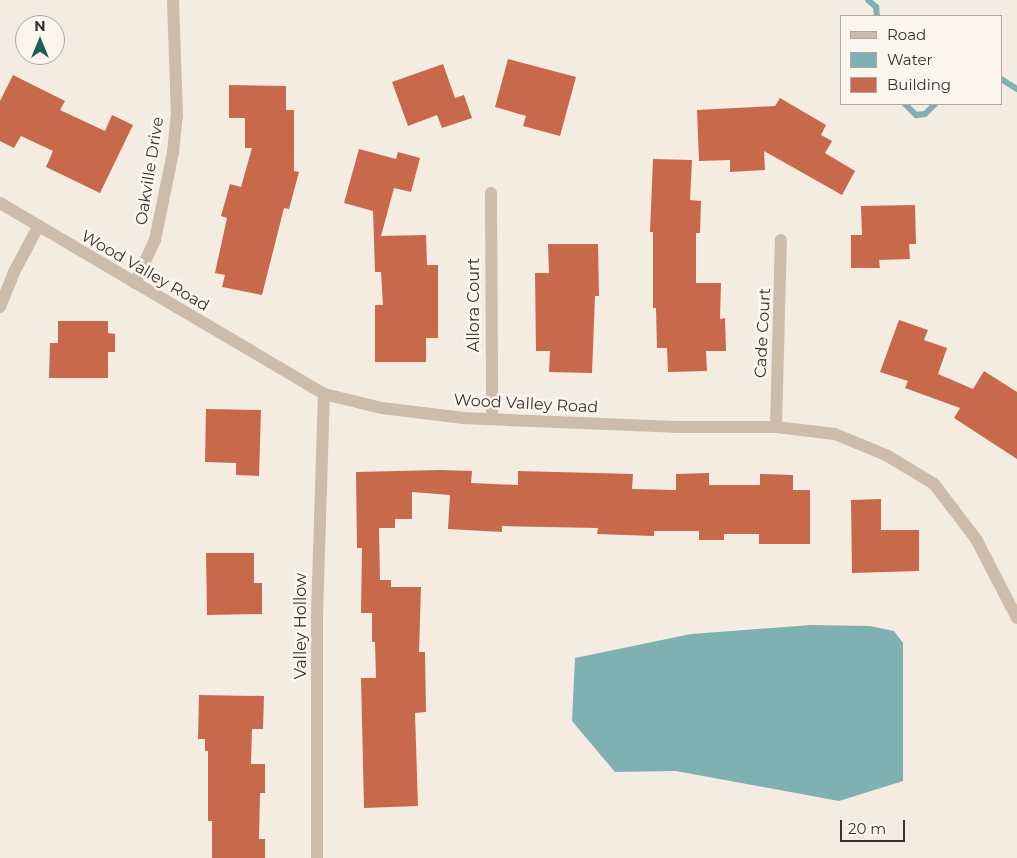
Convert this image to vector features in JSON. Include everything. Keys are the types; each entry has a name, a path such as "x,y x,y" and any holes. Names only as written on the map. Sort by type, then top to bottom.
{"street":[{"name":"Oakville Drive","path":"135,283 155,240 173,152 177,116 173,0"},
{"name":"Allora Court","path":"490,193 492,418"},
{"name":"Wood Valley Road","path":"0,203 324,394 400,411 608,425 776,427 835,434 886,456 934,484 976,539 1017,618"},
{"path":"0,307 14,272 38,227"},
{"name":"Cade Court","path":"776,427 781,240"},
{"name":"Valley Hollow","path":"317,858 317,615 324,394"}],"water":[{"path":"811,625 870,626 894,631 903,643 903,781 839,801 676,771 615,772 572,721 575,658 691,634"}],"building":[{"path":"508,59 576,77 560,136 523,126 526,116 495,107"},
{"path":"443,64 455,98 464,95 472,118 442,128 437,115 408,126 392,82"},
{"path":"13,75 65,101 60,110 105,131 112,115 133,125 100,193 46,167 53,151 21,136 14,148 0,141 0,101"},
{"path":"229,85 286,86 286,110 294,110 294,171 299,172 289,209 284,208 262,295 222,287 225,275 215,273 227,218 221,216 230,184 241,187 252,148 245,148 245,118 229,118"},
{"path":"780,98 826,125 821,135 832,141 825,153 855,171 842,195 764,151 765,170 730,172 730,160 699,161 697,110 775,106"},
{"path":"359,149 396,159 398,152 420,158 411,192 394,188 381,236 426,235 427,265 438,265 438,338 426,338 426,362 375,362 375,305 383,305 381,272 375,272 373,211 344,203"},
{"path":"653,159 692,160 690,200 701,201 700,233 696,233 696,283 721,283 720,319 725,318 726,351 706,351 707,371 668,372 667,348 657,348 656,308 653,308 653,232 650,232"},
{"path":"915,205 916,244 909,244 910,259 879,260 880,268 851,268 851,235 862,235 861,206"},
{"path":"548,244 598,244 599,296 595,296 592,373 549,372 550,351 536,351 535,273 549,273"},
{"path":"899,320 928,330 924,340 947,348 938,374 973,389 984,371 1017,392 1017,459 954,418 960,408 905,388 908,381 880,372"},
{"path":"58,321 108,321 108,333 115,334 115,352 108,352 108,378 49,378 50,343 58,343"},
{"path":"206,409 261,410 259,476 236,475 236,463 205,462"},
{"path":"472,471 471,483 518,485 518,471 633,474 632,489 676,490 676,474 709,473 709,485 760,485 760,474 793,475 793,490 810,490 810,544 759,544 759,534 724,534 724,540 699,540 699,531 654,531 654,536 597,534 598,528 502,526 502,532 448,529 450,495 412,492 412,519 395,519 395,528 379,528 380,580 391,580 391,587 421,587 419,652 425,652 426,712 415,713 418,806 364,808 361,678 376,678 375,642 372,642 372,613 361,613 362,548 357,548 356,472"},
{"path":"881,499 881,530 919,530 919,571 852,573 851,500"},
{"path":"206,553 254,553 254,583 262,583 262,614 207,615"},
{"path":"199,695 264,696 263,729 252,729 251,764 265,764 265,793 260,793 259,839 265,839 265,858 212,858 212,821 208,821 208,751 205,751 205,739 198,739"}],"waterway":[{"path":"868,0 876,7 877,15"},
{"path":"1002,80 1017,89"},
{"path":"906,105 916,115 925,114 934,105"}]}
